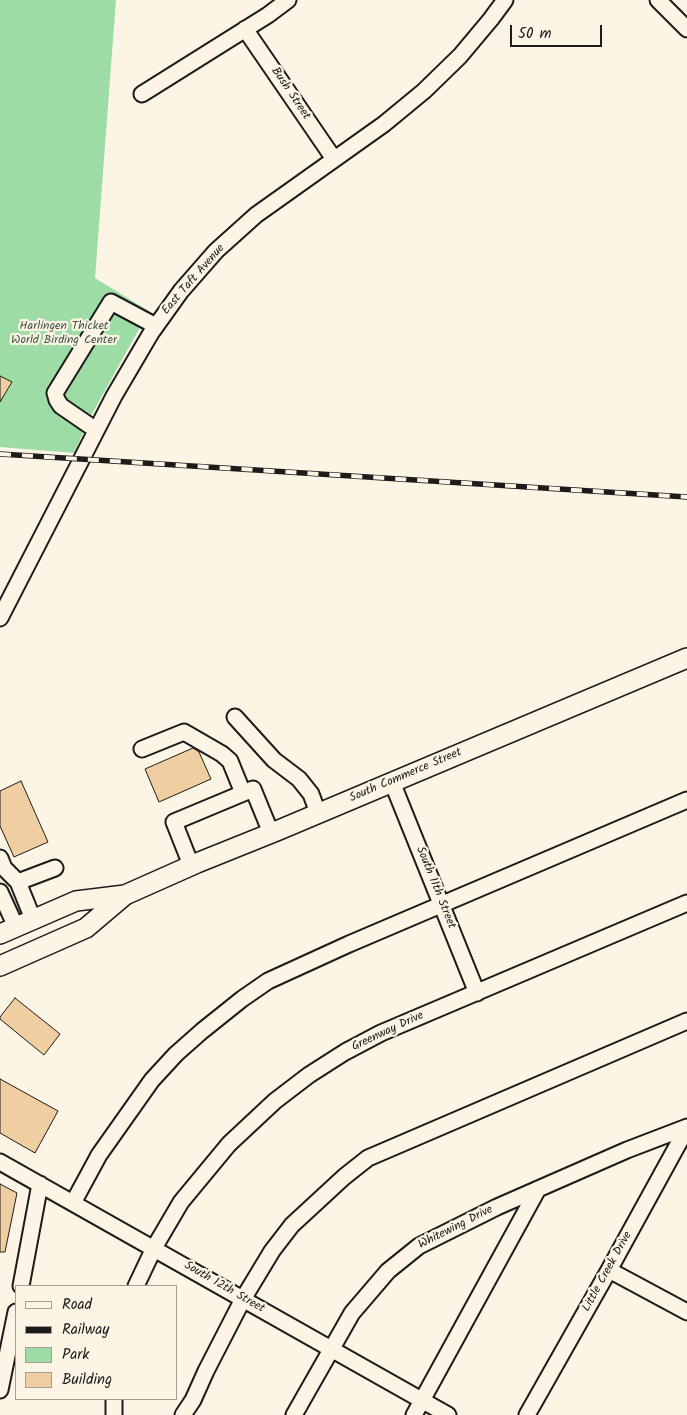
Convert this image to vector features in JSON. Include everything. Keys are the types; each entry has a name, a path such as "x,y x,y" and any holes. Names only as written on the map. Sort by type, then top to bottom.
{"main road":[{"name":"South Commerce Street","path":"0,966 86,928 125,895 191,865 687,658"},
{"name":"South Commerce Street","path":"17,926 76,901 125,895"}],"street":[{"path":"142,94 268,15 288,0"},
{"name":"East Taft Avenue","path":"0,618 118,388 156,326 181,291 216,251 256,215 384,124 424,92 460,56 492,19 505,0"},
{"path":"668,3 687,29"},
{"name":"Bush Street","path":"245,29 334,158"},
{"path":"96,430 61,406 55,393 111,302 156,326"},
{"path":"235,717 274,760 299,779 311,794 318,813"},
{"path":"142,749 184,732 222,754 230,761 243,793"},
{"name":"South 11th Street","path":"392,782 477,993"},
{"path":"191,865 174,822 253,789 271,833"},
{"path":"73,1202 99,1155 152,1080 189,1043 242,999 268,981 291,969 687,800"},
{"path":"0,858 4,868 18,882 17,926"},
{"path":"18,882 55,868"},
{"path":"0,892 17,926"},
{"name":"Greenway Drive","path":"136,1285 154,1248 181,1202 229,1144 275,1101 309,1075 381,1033 687,904"},
{"path":"183,1415 193,1400 244,1299 272,1251 292,1225 368,1158 687,1021"},
{"name":"Whitewing Drive","path":"294,1415 352,1313 388,1270 419,1246 446,1231 538,1189 627,1150 687,1127"},
{"name":"Little Creek Drive","path":"527,1415 687,1127"},
{"name":"South 12th Street","path":"0,1162 448,1415"},
{"path":"21,1285 40,1184"},
{"path":"414,1415 538,1189"},
{"path":"609,1270 687,1312"},
{"path":"0,1390 15,1317"},
{"path":"114,1400 114,1415"}],"green space":[{"name":"Harlingen Thicket World Birding Center","path":"0,0 116,0 95,278 149,311 92,414 74,453 0,447"}],"building":[{"path":"0,376 12,382 0,402"},
{"path":"193,748 199,752 211,779 159,802 145,769"},
{"path":"21,781 48,842 14,857 0,826 0,791"},
{"path":"15,998 60,1034 44,1055 0,1019"},
{"path":"0,1079 58,1111 35,1153 0,1133"},
{"path":"0,1184 17,1193 5,1252 0,1252"}],"railway":[{"path":"0,454 687,497"}]}
